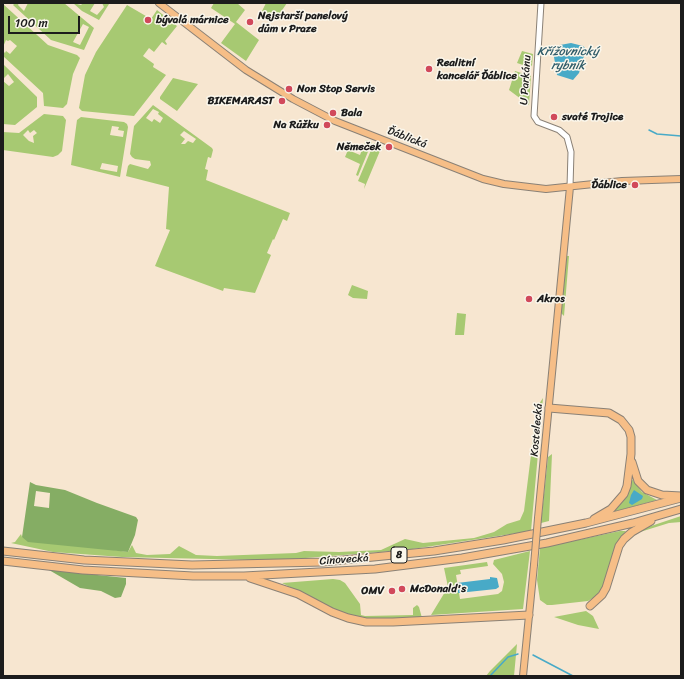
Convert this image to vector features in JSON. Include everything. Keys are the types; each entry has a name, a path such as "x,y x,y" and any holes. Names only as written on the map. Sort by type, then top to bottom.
{"highway":[{"path":"549,408 602,412 616,416 629,430 631,437 631,454 627,486 620,500 611,509 586,523"},
{"path":"631,454 635,475 642,487 654,494 681,497"},
{"name":"Cínovecká","path":"3,551 84,560 192,565 285,564 352,559 441,550 503,540 586,523 681,497"},
{"name":"Cínovecká","path":"3,561 134,574 244,576 375,569 462,558 546,543 681,509"},
{"path":"590,606 602,595 606,588 619,546 624,539 632,532 662,515"},
{"path":"244,576 298,594 332,612 348,618 366,622 529,615"}],"main road":[{"name":"Ďáblická","path":"159,3 246,70 293,99 335,120 483,179 530,188 546,189 622,181 681,178"},
{"name":"Kostelecká","path":"523,676 570,186"}],"street":[{"name":"U Parkánu","path":"541,3 534,116 538,122 559,130 568,138 571,152 570,186"}],"green space":[{"path":"15,3 19,3 18,5 24,11 28,3 64,3 94,28 84,50 51,40 13,5","holes":["83,24 89,27 80,45 73,42"]},
{"path":"73,3 81,5 83,3 95,3 90,11 97,15 104,7 102,3 109,4 99,20 82,11"},
{"path":"214,3 237,3 245,10 236,22 259,40 246,61 221,43 235,24 211,8"},
{"path":"266,3 287,3 273,21 261,13"},
{"path":"3,4 48,45 77,55 80,58 73,74 67,104 63,108 44,106 43,93 3,56 3,51 10,54 17,46 10,40 6,40 3,47"},
{"path":"127,5 151,19 157,10 177,26 165,41 167,44 166,45 162,42 154,52 149,48 143,56 154,64 153,67 166,75 134,116 82,111 79,108 85,75 96,52"},
{"path":"522,51 533,54 532,66 529,67 517,63"},
{"path":"3,64 37,97 37,107 15,125 3,124 3,81 9,86 14,82 8,74 3,79"},
{"path":"515,71 531,76 529,105 509,90"},
{"path":"173,78 198,84 177,111 160,99"},
{"path":"153,105 212,148 211,158 208,157 205,169 208,170 206,180 290,213 287,221 283,219 274,240 273,239 267,253 271,255 255,293 224,288 223,291 155,266 170,230 166,229 169,187 126,176 128,166 130,164 148,169 151,165 150,161 135,159 130,154 134,126","holes":["153,109 159,112 158,114 163,118 160,123 154,119 152,122 146,118","184,131 196,139 193,143 188,141 185,144 181,144 185,139 180,135"]},
{"path":"44,114 63,116 66,120 62,151 53,157 3,150 3,132 19,133","holes":["28,130 30,133 34,130 37,133 33,136 34,143 29,141 23,135"]},
{"path":"81,117 124,122 127,124 128,127 120,177 71,165 77,120","holes":["112,126 119,127 118,130 124,131 123,137 110,135","102,163 118,166 117,172 100,169"]},
{"path":"366,140 372,142 358,176 356,175 360,164 345,157 348,150 360,155"},
{"path":"374,143 382,146 364,189 365,184 358,181"},
{"path":"566,256 569,256 564,316 560,312"},
{"path":"352,285 368,291 367,299 353,298 348,295"},
{"path":"457,313 466,314 464,335 455,335"},
{"path":"543,398 531,531 406,550 293,559 255,560 122,557 53,552 11,543 15,542 21,534 22,537 128,552 132,545 136,553 147,555 170,554 179,546 196,555 217,556 296,553 304,551 339,552 381,550 405,539 423,543 474,538 494,532 507,524 520,520 524,511 537,407"},
{"path":"552,454 549,521 541,523 548,457"},
{"path":"631,478 642,492 657,500 613,512 626,498"},
{"path":"30,482 36,485 65,490 136,517 138,520 135,535 128,552 28,542 22,537","holes":["36,491 50,493 49,508 34,506"]},
{"path":"681,516 681,522 669,523 640,532 630,538 642,529"},
{"path":"626,531 616,544 603,587 596,596 588,601 552,605 547,605 540,600 537,580 540,548"},
{"path":"530,551 523,609 431,615 448,587 444,568 487,562 488,566 460,570 461,574 456,575 460,599 498,594 502,591 504,582 502,574 493,564 494,560"},
{"path":"49,570 126,578 126,584 121,597 115,598 101,591 80,588"},
{"path":"333,579 340,580 345,583 360,604 361,615 413,615 413,608 417,605 422,618 374,619 354,617 330,607 282,583"},
{"path":"586,611 593,616 599,629 578,625 554,617"},
{"path":"517,644 514,676 486,676 490,671"}],"water":[{"name":"Křížovnický rybník","path":"571,43 583,46 586,49 579,73 573,80 557,75 554,57 556,50 560,45"},
{"path":"634,490 643,496 642,499 632,505 629,503"},
{"path":"490,577 497,578 499,587 496,589 458,593 457,583 490,579"}],"waterway":[{"path":"649,130 657,134 681,136"},
{"path":"490,676 508,657 518,654"},
{"path":"533,655 573,676"}],"place":[{"name":"bývalá márnice","path":"148,20"},
{"name":"Nejstarší panelový dům v Praze","path":"250,22"},
{"name":"Realitní kancelář Ďáblice","path":"429,69"},
{"name":"Non Stop Servis","path":"289,89"},
{"name":"BIKEMARAST","path":"282,101"},
{"name":"Bala","path":"333,113"},
{"name":"svaté Trojice","path":"554,117"},
{"name":"Na Růžku","path":"327,125"},
{"name":"Němeček","path":"389,147"},
{"name":"Ďáblice","path":"635,185"},
{"name":"Akros","path":"529,299"},
{"name":"McDonald's","path":"402,589"},
{"name":"OMV","path":"392,591"}]}
